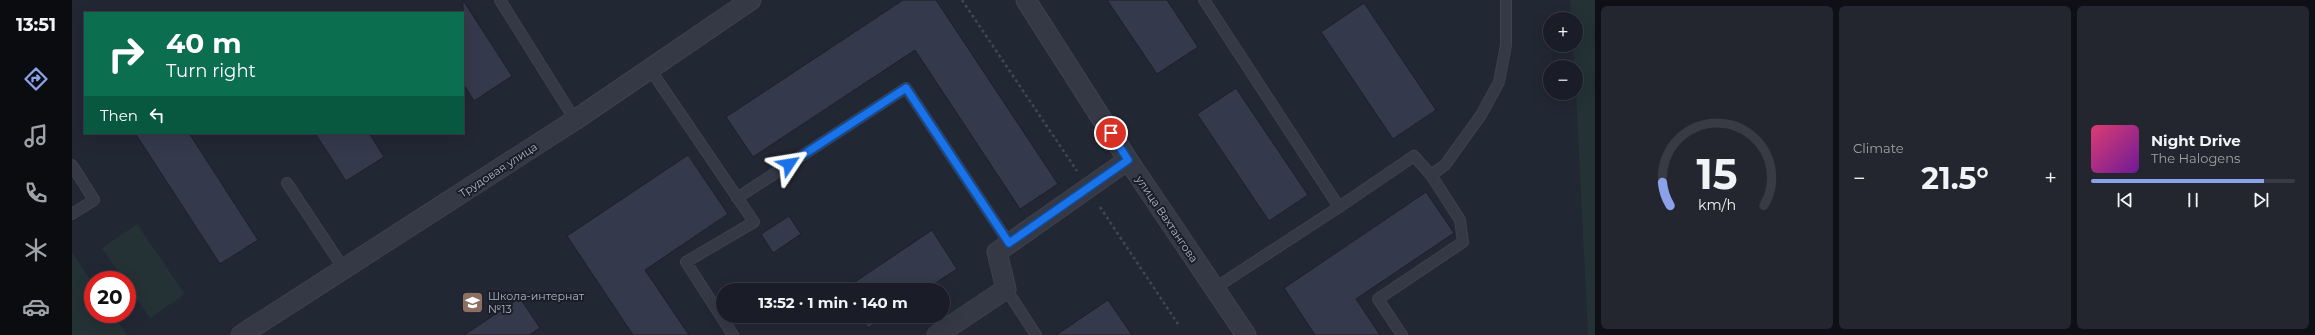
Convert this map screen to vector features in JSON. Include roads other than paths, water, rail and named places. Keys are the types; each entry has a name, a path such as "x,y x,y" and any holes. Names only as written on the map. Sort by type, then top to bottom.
{"street":[{"name":"Трудовая улица","path":"241,335 575,120 751,0"},
{"name":"улица Вахтангова","path":"1026,0 1128,160 1246,335"},
{"path":"937,335 1006,289 996,252 1089,189 1128,160"}],"lane":[{"path":"500,0 575,120"},
{"path":"1204,0 1339,207"},
{"path":"1431,175 1445,165 1481,115 1499,82 1506,45 1506,0"},
{"path":"650,69 754,222 686,262 733,335"},
{"path":"737,198 906,88 1009,243"},
{"path":"1215,288 1414,156 1431,175 1460,220 1463,242 1378,299 1402,335"},
{"path":"72,165 94,200 72,214"},
{"path":"287,183 344,269"},
{"path":"1006,289 1036,335"}],"place":[{"name":"Школа-интернат №13","path":"472,302"}]}
